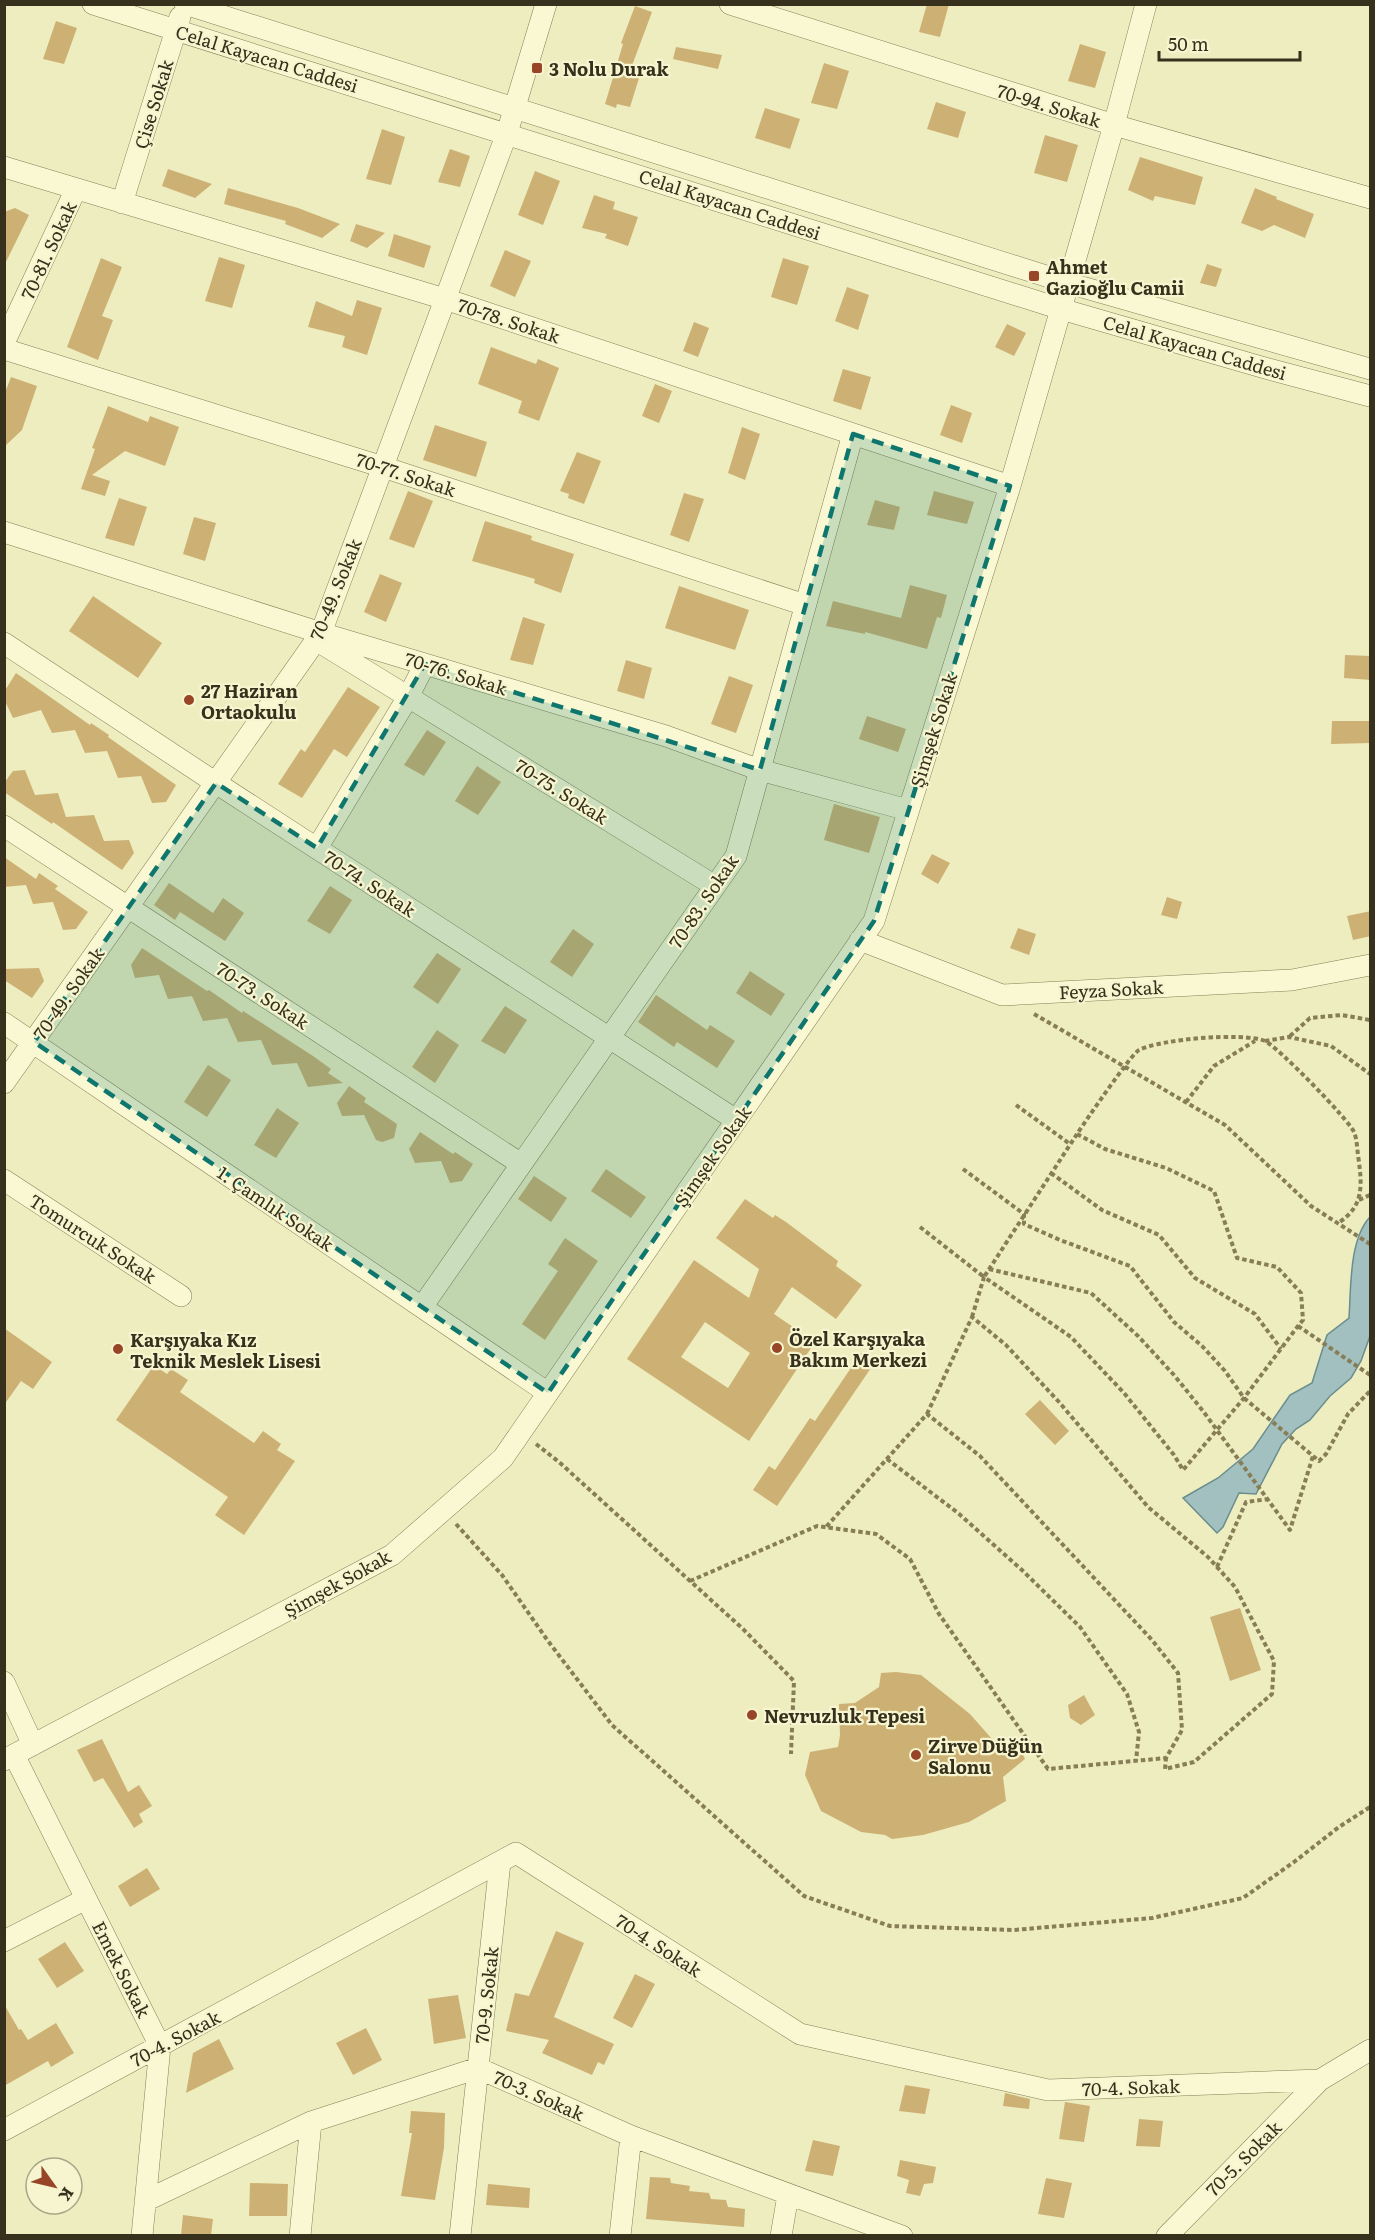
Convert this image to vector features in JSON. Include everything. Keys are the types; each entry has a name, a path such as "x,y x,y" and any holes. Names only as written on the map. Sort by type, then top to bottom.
{"street":[{"name":"Celal Kayacan Caddesi","path":"93,4 1061,309 1371,396"},
{"name":"Celal Kayacan Caddesi","path":"184,4 1068,283 1371,369"},
{"name":"Çise Sokak","path":"122,203 184,4"},
{"name":"70-49. Sokak","path":"4,1083 318,637 507,133 546,4"},
{"name":"70-94. Sokak","path":"730,4 1114,125 1371,198"},
{"name":"Şimşek Sokak","path":"9,1757 392,1555 503,1458 874,921 1010,486 1114,125 1146,4"},
{"name":"70-78. Sokak","path":"4,167 445,299 1010,486"},
{"name":"70-81. Sokak","path":"4,343 76,189"},
{"name":"70-77. Sokak","path":"4,349 383,467 805,605"},
{"name":"70-83. Sokak","path":"422,1307 736,856 853,434"},
{"name":"70-76. Sokak","path":"4,532 318,637 425,664 666,736 760,770 908,810"},
{"name":"70-75. Sokak","path":"318,637 408,697 715,886"},
{"name":"70-74. Sokak","path":"4,643 736,1120"},
{"path":"317,848 408,697 425,664"},
{"name":"70-73. Sokak","path":"4,826 521,1164"},
{"name":"Feyza Sokak","path":"860,940 1002,995 1292,980 1371,965"},
{"name":"1. Çamlık Sokak","path":"4,1023 548,1393"},
{"name":"Tomurcuk Sokak","path":"4,1180 181,1296"},
{"path":"4,1682 33,1745"},
{"name":"Emek Sokak","path":"9,1757 86,1899 160,2046"},
{"name":"70-4. Sokak","path":"4,2130 516,1853 800,2034 1048,2090 1320,2080 1371,2050"},
{"name":"70-9. Sokak","path":"460,2235 500,1862"},
{"path":"4,1941 86,1899"},
{"path":"142,2235 160,2046"},
{"name":"70-3. Sokak","path":"145,2201 311,2122 478,2068 631,2136 902,2235"},
{"name":"70-5. Sokak","path":"1167,2235 1320,2080"},
{"path":"300,2235 311,2122"},
{"path":"620,2235 631,2136"},
{"path":"782,2235 788,2195"}],"path":[{"path":"1033,1013 1225,1125 1311,1206 1371,1244"},
{"path":"1289,1037 1310,1018 1342,1015 1371,1020"},
{"path":"826,1527 927,1414 972,1317 984,1277 1070,1144 1137,1050 1176,1040 1235,1037 1265,1041 1289,1037 1331,1046 1371,1074"},
{"path":"1186,1102 1214,1066 1256,1040"},
{"path":"1265,1041 1299,1069 1354,1132 1362,1179 1359,1200 1350,1216 1338,1223"},
{"path":"1016,1105 1070,1144"},
{"path":"920,1227 984,1277 1071,1337 1124,1393 1174,1455 1183,1470 1244,1398 1303,1320 1301,1293 1277,1267 1237,1258 1214,1191 1166,1168 1105,1149 1077,1134"},
{"path":"963,1169 1024,1214"},
{"path":"1051,1173 1102,1210 1159,1235 1195,1278 1255,1314 1281,1349"},
{"path":"1359,1200 1371,1195"},
{"path":"1024,1214 1024,1224 1130,1266 1174,1322 1202,1346 1225,1371 1244,1398 1319,1461 1326,1454 1348,1413 1371,1391"},
{"path":"989,1269 1091,1293 1174,1375 1290,1530 1313,1456"},
{"path":"927,1414 980,1456 1152,1640 1178,1673 1182,1730 1166,1758 1165,1769 1194,1762 1272,1694 1274,1661 1234,1587 1208,1557 1148,1507 1059,1402 1006,1345 972,1317"},
{"path":"1298,1326 1371,1375"},
{"path":"521,1432 559,1462 743,1629 794,1681 791,1754"},
{"path":"887,1459 958,1513 1080,1626 1128,1694 1139,1732 1136,1761"},
{"path":"1217,1567 1246,1502 1267,1497"},
{"path":"443,1511 502,1575 548,1641 612,1725 804,1896 890,1926 1026,1929 1152,1918 1243,1898 1339,1827 1371,1807"},
{"path":"690,1581 817,1526 876,1534 910,1559 951,1632 1048,1769 1166,1758"}],"highlighted area":[{"path":"853,434 1010,486 874,921 548,1393 34,1042 216,783 317,848 425,664 760,770"}],"water":[{"path":"1370,1217 1370,1336 1361,1361 1351,1378 1330,1396 1310,1420 1296,1429 1282,1444 1256,1494 1239,1493 1223,1527 1217,1533 1183,1498 1218,1478 1253,1449 1290,1395 1312,1383 1327,1335 1349,1318 1352,1265 1358,1238"}],"building":[{"path":"927,4 949,4 940,37 919,32"},
{"path":"635,6 652,12 630,71 640,75 630,107 617,104 616,108 605,104 623,44 621,43"},
{"path":"56,21 77,28 64,64 43,59"},
{"path":"1080,44 1106,52 1095,88 1068,81"},
{"path":"676,47 722,55 718,69 673,59"},
{"path":"824,63 849,71 837,109 811,103"},
{"path":"936,102 966,112 958,138 927,129"},
{"path":"765,108 800,119 790,149 755,138"},
{"path":"382,129 405,137 391,185 366,179"},
{"path":"1045,135 1078,145 1067,182 1034,173"},
{"path":"450,149 470,156 460,187 438,182"},
{"path":"1140,157 1203,177 1195,205 1155,196 1153,201 1128,190"},
{"path":"168,169 212,184 195,198 162,186"},
{"path":"535,171 560,181 543,225 518,215"},
{"path":"228,188 298,208 340,224 322,238 285,224 286,221 224,204"},
{"path":"1255,188 1314,214 1305,238 1274,225 1262,231 1241,223"},
{"path":"594,195 615,202 613,209 638,217 628,246 605,238 607,234 582,228"},
{"path":"15,208 29,215 4,266 4,212"},
{"path":"356,224 385,233 367,248 350,241"},
{"path":"394,234 431,246 424,268 388,256"},
{"path":"505,250 531,261 515,297 490,286"},
{"path":"219,257 245,265 232,308 205,301"},
{"path":"101,258 122,267 102,316 113,320 98,360 67,347"},
{"path":"783,258 809,266 797,305 771,297"},
{"path":"1207,264 1222,269 1216,287 1200,283"},
{"path":"847,287 869,295 858,330 835,321"},
{"path":"357,300 382,308 367,355 342,347 345,336 308,327 316,301 352,316"},
{"path":"694,322 709,328 698,357 683,351"},
{"path":"1007,324 1026,333 1014,356 995,347"},
{"path":"491,347 536,364 538,359 559,368 539,421 518,413 522,401 478,384"},
{"path":"843,369 871,377 861,410 833,401"},
{"path":"11,377 37,386 22,430 4,447 4,395"},
{"path":"655,384 672,391 659,423 642,416"},
{"path":"951,405 972,413 962,443 940,435"},
{"path":"108,406 148,422 150,416 179,427 165,466 125,451 92,475 110,481 105,496 81,489 95,449 92,448"},
{"path":"435,425 487,442 476,477 423,460"},
{"path":"742,427 760,434 745,480 728,473"},
{"path":"577,452 601,461 584,504 568,498 569,494 560,491"},
{"path":"408,491 433,501 414,548 389,539"},
{"path":"934,491 974,502 967,524 927,515"},
{"path":"684,493 704,499 689,542 670,535"},
{"path":"119,498 147,507 134,546 105,538"},
{"path":"875,500 900,507 894,530 867,525"},
{"path":"194,517 216,523 205,561 183,554"},
{"path":"485,521 532,536 531,540 574,554 561,593 534,583 535,579 472,561"},
{"path":"380,574 402,583 386,622 364,612"},
{"path":"910,585 947,595 941,618 937,617 927,649 865,632 865,634 826,626 833,601 901,618"},
{"path":"679,586 749,610 735,650 665,628"},
{"path":"93,596 162,643 138,678 69,631"},
{"path":"523,617 545,624 533,665 510,660"},
{"path":"1345,655 1371,656 1371,680 1344,678"},
{"path":"626,660 652,668 644,699 617,691"},
{"path":"16,673 90,725 91,723 109,735 108,737 176,785 166,802 152,803 141,776 118,778 107,751 85,753 75,730 52,733 41,710 13,718 4,699 4,692"},
{"path":"729,676 753,685 736,733 711,724"},
{"path":"348,687 380,707 347,757 334,749 302,798 278,784 301,749 305,752"},
{"path":"867,716 906,729 898,752 859,739"},
{"path":"1332,721 1371,721 1371,743 1331,744"},
{"path":"427,730 446,742 424,776 404,765"},
{"path":"477,766 501,782 478,815 455,801"},
{"path":"25,770 35,795 58,793 66,817 94,815 104,841 129,840 134,853 122,870 53,822 52,824 4,792 4,783 13,771"},
{"path":"834,804 880,817 869,853 824,840"},
{"path":"932,854 950,863 938,884 921,874"},
{"path":"4,857 36,879 39,873 58,886 55,889 88,912 76,929 63,930 53,902 33,904 26,885 4,887"},
{"path":"169,883 213,913 223,898 244,913 225,941 180,912 175,920 154,905"},
{"path":"330,886 352,900 330,934 307,921"},
{"path":"1167,897 1182,902 1177,919 1161,915"},
{"path":"1371,911 1371,936 1353,940 1347,916"},
{"path":"1018,928 1036,934 1029,955 1010,948"},
{"path":"573,929 594,944 572,977 550,962"},
{"path":"142,948 313,1056 331,1069 328,1073 343,1083 308,1087 297,1063 272,1065 261,1040 238,1042 227,1018 203,1021 192,996 168,999 159,975 135,978 131,965"},
{"path":"437,953 461,969 438,1004 413,987"},
{"path":"39,968 44,981 32,998 4,980 4,969"},
{"path":"750,971 785,994 771,1016 736,993"},
{"path":"656,995 707,1030 710,1025 735,1041 717,1068 677,1042 674,1047 638,1022"},
{"path":"505,1006 527,1020 505,1054 481,1041"},
{"path":"437,1030 459,1045 435,1083 412,1067"},
{"path":"208,1065 231,1080 207,1117 184,1102"},
{"path":"349,1086 366,1098 364,1102 397,1124 394,1138 382,1142 376,1140 364,1115 342,1116 337,1103"},
{"path":"277,1108 299,1123 276,1158 254,1145"},
{"path":"420,1132 473,1164 462,1181 450,1183 441,1161 415,1163 409,1149"},
{"path":"606,1169 646,1197 631,1218 591,1191"},
{"path":"534,1176 567,1198 551,1222 518,1199"},
{"name":"Özel Karşıyaka Bakım Merkezi","path":"745,1199 773,1218 775,1215 786,1222 838,1261 836,1266 862,1285 836,1319 792,1287 774,1314 815,1342 749,1441 627,1359 694,1260 749,1298 759,1269 716,1238","holes":["705,1322 750,1353 728,1388 681,1357"]},
{"path":"565,1238 598,1261 545,1340 522,1324 558,1271 548,1264"},
{"path":"4,1328 52,1362 33,1389 21,1381 4,1405"},
{"name":"Özel Karşıyaka Bakım Merkezi","path":"861,1353 875,1362 777,1506 753,1490 769,1466 775,1470 810,1418 815,1421"},
{"path":"154,1365 167,1374 171,1369 188,1380 180,1392 254,1443 263,1431 281,1444 277,1450 295,1461 244,1535 215,1515 228,1497 116,1420"},
{"path":"1040,1400 1069,1431 1055,1445 1025,1414"},
{"path":"1240,1608 1261,1670 1230,1681 1210,1617"},
{"name":"Zirve Düğün Salonu","path":"881,1673 921,1675 970,1714 999,1747 1015,1738 1025,1759 1003,1777 1006,1801 969,1822 923,1835 892,1839 885,1835 861,1832 821,1811 805,1775 810,1752 838,1747 839,1704 855,1703 879,1687"},
{"path":"1084,1695 1095,1715 1081,1725 1070,1718 1068,1705"},
{"path":"102,1739 128,1792 139,1785 152,1806 139,1814 143,1822 134,1828 103,1778 94,1782 77,1750"},
{"path":"147,1868 160,1889 130,1907 118,1886"},
{"path":"556,1931 584,1943 554,2017 614,2044 604,2065 598,2062 592,2075 542,2053 549,2040 506,2031 515,1993 529,1996"},
{"path":"65,1942 84,1971 57,1988 38,1959"},
{"path":"635,1974 655,1984 632,2028 613,2018"},
{"path":"458,1995 466,2038 434,2044 428,1999"},
{"path":"4,2004 19,2030 21,2029 28,2040 56,2023 74,2053 51,2067 48,2061 4,2086"},
{"path":"366,2028 382,2060 353,2075 336,2043"},
{"path":"219,2039 234,2069 186,2093 193,2053"},
{"path":"905,2085 930,2089 925,2114 899,2111"},
{"path":"1005,2093 1030,2099 1029,2109 1003,2106"},
{"path":"1065,2102 1090,2106 1084,2142 1059,2139"},
{"path":"411,2111 445,2113 444,2148 435,2200 401,2196 412,2133 409,2133"},
{"path":"1139,2119 1163,2121 1160,2147 1136,2146"},
{"path":"813,2140 840,2146 833,2176 805,2171"},
{"path":"900,2160 936,2167 933,2183 924,2184 920,2196 906,2193 909,2180 897,2176"},
{"path":"650,2177 670,2178 671,2183 690,2186 689,2191 709,2193 711,2199 726,2200 728,2207 745,2209 744,2227 646,2219"},
{"path":"1046,2178 1072,2183 1064,2218 1038,2214"},
{"path":"250,2183 288,2184 287,2216 249,2216"},
{"path":"488,2184 530,2188 529,2208 486,2205"},
{"path":"183,2215 213,2219 211,2235 181,2235"}],"place":[{"name":"3 Nolu Durak","path":"537,68"},
{"name":"Ahmet Gazioğlu Camii","path":"1034,276"},
{"name":"27 Haziran Ortaokulu","path":"189,700"},
{"name":"Özel Karşıyaka Bakım Merkezi","path":"777,1348"},
{"name":"Karşıyaka Kız Teknik Meslek Lisesi","path":"118,1349"},
{"name":"Nevruzluk Tepesi","path":"752,1715"},
{"name":"Zirve Düğün Salonu","path":"916,1755"}]}
